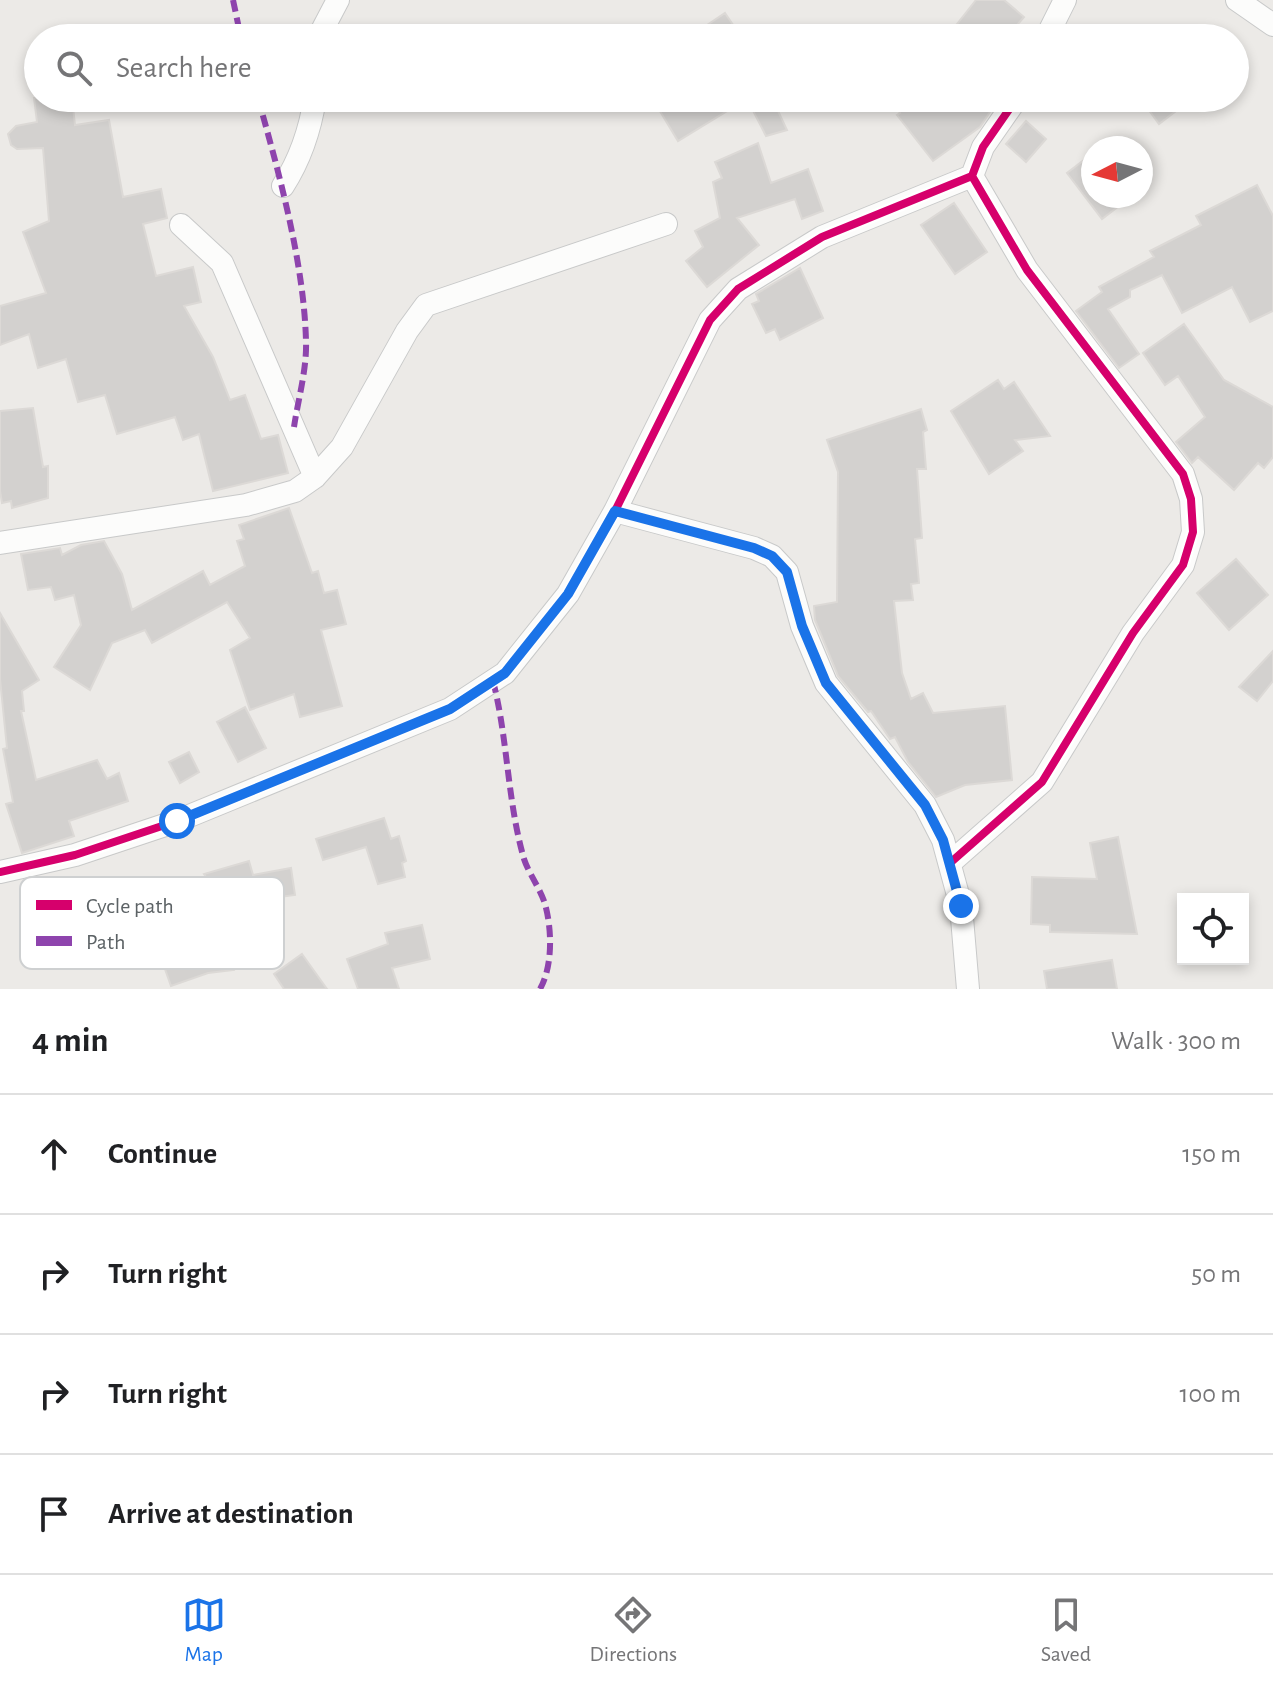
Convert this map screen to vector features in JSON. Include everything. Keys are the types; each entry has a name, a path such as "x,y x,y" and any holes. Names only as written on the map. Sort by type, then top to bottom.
{"street":[{"path":"325,24 338,0"},
{"path":"1053,24 1065,0"},
{"path":"1237,0 1273,25"},
{"path":"283,186 299,161 313,112"},
{"path":"0,872 75,855 177,821 450,709 505,673 568,594 615,511 710,320 738,289 822,237 972,176 983,147 1007,112"},
{"path":"950,863 1042,782 1133,633 1183,565 1193,532 1191,499 1183,474 1027,270 972,176"},
{"path":"0,543 246,505 295,491 315,477 342,447 407,331 426,305 666,224"},
{"path":"181,225 222,263 315,477"},
{"path":"615,511 754,548 772,556 787,572 802,626 826,683 925,805 950,863 961,906 968,989"}],"building":[{"path":"976,0 1004,0 1024,17 1018,24 957,24"},
{"path":"725,13 732,24 709,24"},
{"path":"36,112 74,112 75,125 109,120 123,197 161,189 167,218 143,224 156,276 193,267 201,302 184,306 213,357 230,400 245,395 261,439 278,435 288,473 213,491 199,434 183,440 175,417 117,434 105,395 78,402 66,359 38,368 29,334 0,345 0,306 46,293 23,232 49,221 43,148 17,149 11,145 8,134 16,126 37,122"},
{"path":"660,112 726,112 678,141"},
{"path":"754,112 779,112 787,130 766,136"},
{"path":"990,112 980,127 933,161 897,115"},
{"path":"1150,112 1175,112 1159,124"},
{"path":"1026,121 1046,139 1026,162 1006,144"},
{"path":"758,143 771,183 808,169 823,211 802,219 795,199 737,218 759,245 707,287 686,261 703,247 695,231 720,218 713,182 722,178 715,162"},
{"path":"1081,162 1081,191 1067,173"},
{"path":"1257,185 1273,216 1273,311 1250,322 1232,287 1182,313 1162,275 1130,290 1130,297 1108,309 1139,354 1119,368 1076,311 1102,292 1099,287 1154,257 1150,251 1201,225 1196,216"},
{"path":"954,203 987,252 955,274 921,225"},
{"path":"1094,208 1116,208 1102,219"},
{"path":"800,268 823,318 780,340 775,329 766,333 752,304 759,301 756,294"},
{"path":"1184,324 1224,380 1273,407 1273,457 1264,468 1258,463 1234,490 1198,457 1192,463 1176,442 1205,417 1178,376 1165,385 1143,353"},
{"path":"998,380 1004,389 1014,382 1050,436 1015,440 1023,451 989,474 951,411"},
{"path":"33,408 43,467 48,466 48,498 12,508 11,501 2,503 0,491 0,411"},
{"path":"921,409 927,430 923,432 926,469 917,469 922,538 915,539 919,583 911,584 913,600 894,601 902,673 911,699 923,693 933,713 1005,706 1012,780 965,785 936,797 908,762 895,737 890,739 871,711 868,712 838,676 815,620 814,606 837,602 838,472 827,440"},
{"path":"289,508 312,573 318,571 324,593 337,590 346,624 321,630 342,706 300,717 294,694 250,710 230,650 250,638 227,602 152,643 145,630 112,643 90,690 54,667 81,625 74,595 55,600 51,587 28,590 21,554 60,548 62,555 81,545 104,541 122,574 132,610 203,571 210,585 245,566 237,541 244,539 239,525"},
{"path":"1236,559 1268,595 1229,630 1197,593"},
{"path":"0,613 39,680 22,691 24,711 21,711 36,780 97,760 107,779 119,773 128,801 69,821 74,836 22,853 6,804 13,802 3,749 7,748 0,679"},
{"path":"1273,651 1273,681 1257,701 1239,687"},
{"path":"245,707 266,748 238,762 217,722"},
{"path":"189,752 199,772 180,783 169,762"},
{"path":"384,818 391,839 399,836 406,861 402,863 405,877 378,884 366,847 323,860 316,839"},
{"path":"1118,837 1137,934 1050,932 1050,925 1031,924 1032,877 1097,879 1090,843"},
{"path":"249,861 253,875 291,868 295,895 284,896 284,877 206,877 204,874"},
{"path":"422,925 430,959 392,968 399,989 358,989 347,959 388,944 385,933"},
{"path":"302,954 327,989 284,989 274,974"},
{"path":"1112,960 1117,989 1047,989 1044,971"},
{"path":"165,969 234,969 208,973 171,986"}],"marked path":[{"path":"233,0 238,24"},
{"path":"262,112 289,218 301,281 305,362 294,427"},
{"path":"493,681 518,837 526,865 545,904 549,925 549,959 540,989"}],"cycle path":[{"path":"0,872 75,855 177,821 450,709 505,673 568,594 615,511 710,320 738,289 822,237 972,176 983,147 1007,112"},
{"path":"950,863 1042,782 1133,633 1183,565 1193,532 1191,499 1183,474 1027,270 972,176"}],"route":[{"path":"177,821 450,709 505,673 568,594 615,511 754,548 772,556 787,572 802,626 826,683 925,805 943,840 961,906"}]}
